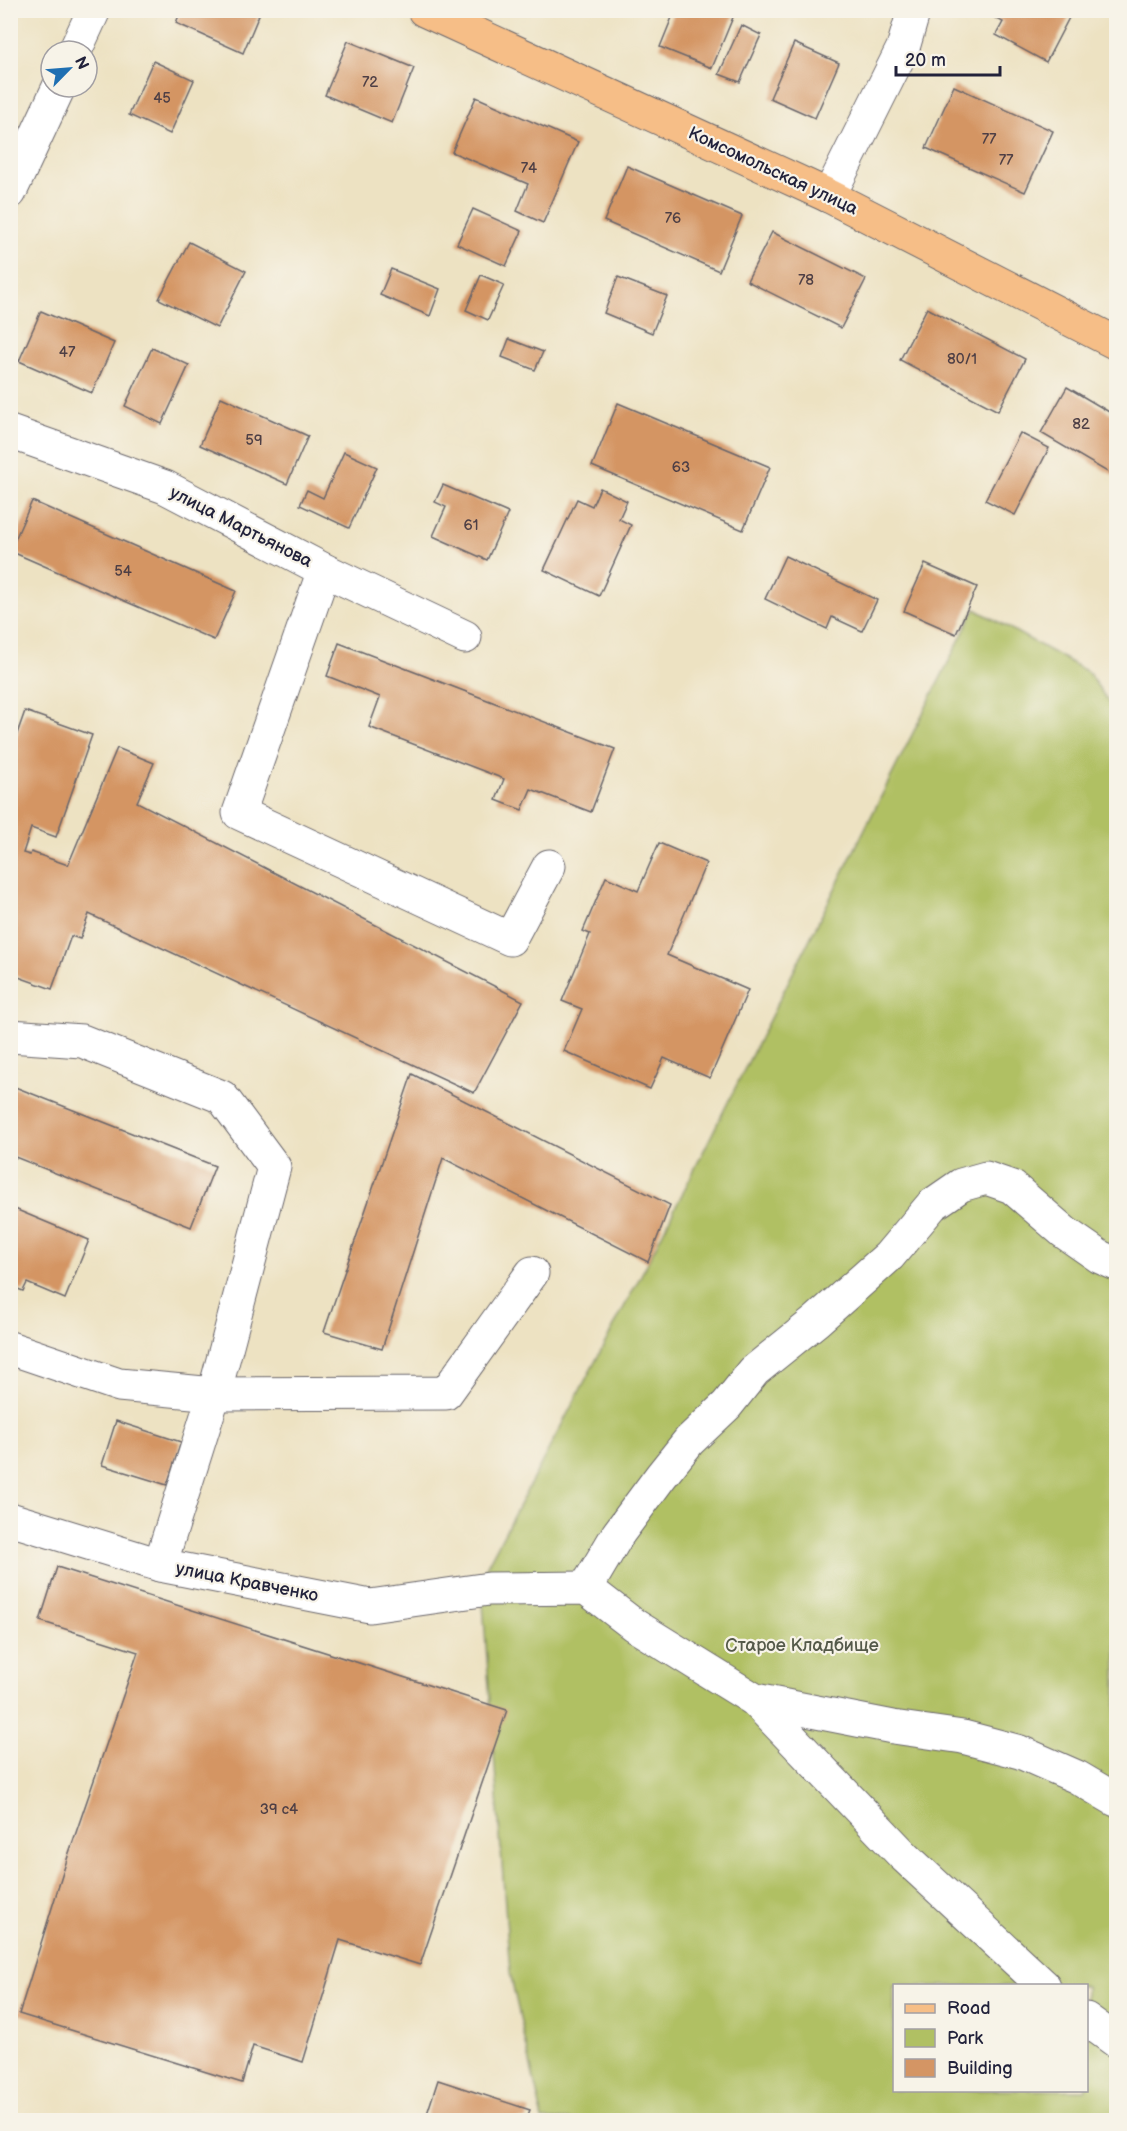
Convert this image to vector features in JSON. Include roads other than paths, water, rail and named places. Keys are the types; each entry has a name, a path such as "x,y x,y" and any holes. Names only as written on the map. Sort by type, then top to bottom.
{"main road":[{"name":"Комсомольская улица","path":"424,10 830,196 1116,343"}],"street":[{"path":"81,39 94,10"},
{"path":"830,196 903,48 914,10"},
{"path":"10,192 53,99"},
{"name":"улица Мартьянова","path":"10,432 165,487 324,570 465,637"},
{"path":"324,570 239,813 510,939 549,866"},
{"path":"10,1036 82,1041 222,1097 274,1167 214,1394 160,1564"},
{"path":"1042,1984 904,1856 755,1700 634,1625 586,1588 618,1534 661,1476 689,1442 727,1406 754,1371 816,1321 889,1256 932,1205 961,1185 986,1178 1012,1187 1064,1232 1100,1257 1116,1264"},
{"path":"10,1348 119,1385 214,1394 446,1393 532,1273"},
{"name":"улица Кравченко","path":"10,1519 160,1564 370,1606 489,1589 586,1588"},
{"path":"755,1700 893,1727 963,1737 1020,1752 1077,1777 1116,1800"},
{"path":"1088,2020 1116,2041"}],"park label":[{"name":"Старое Кладбище","path":"802,1645"}]}
